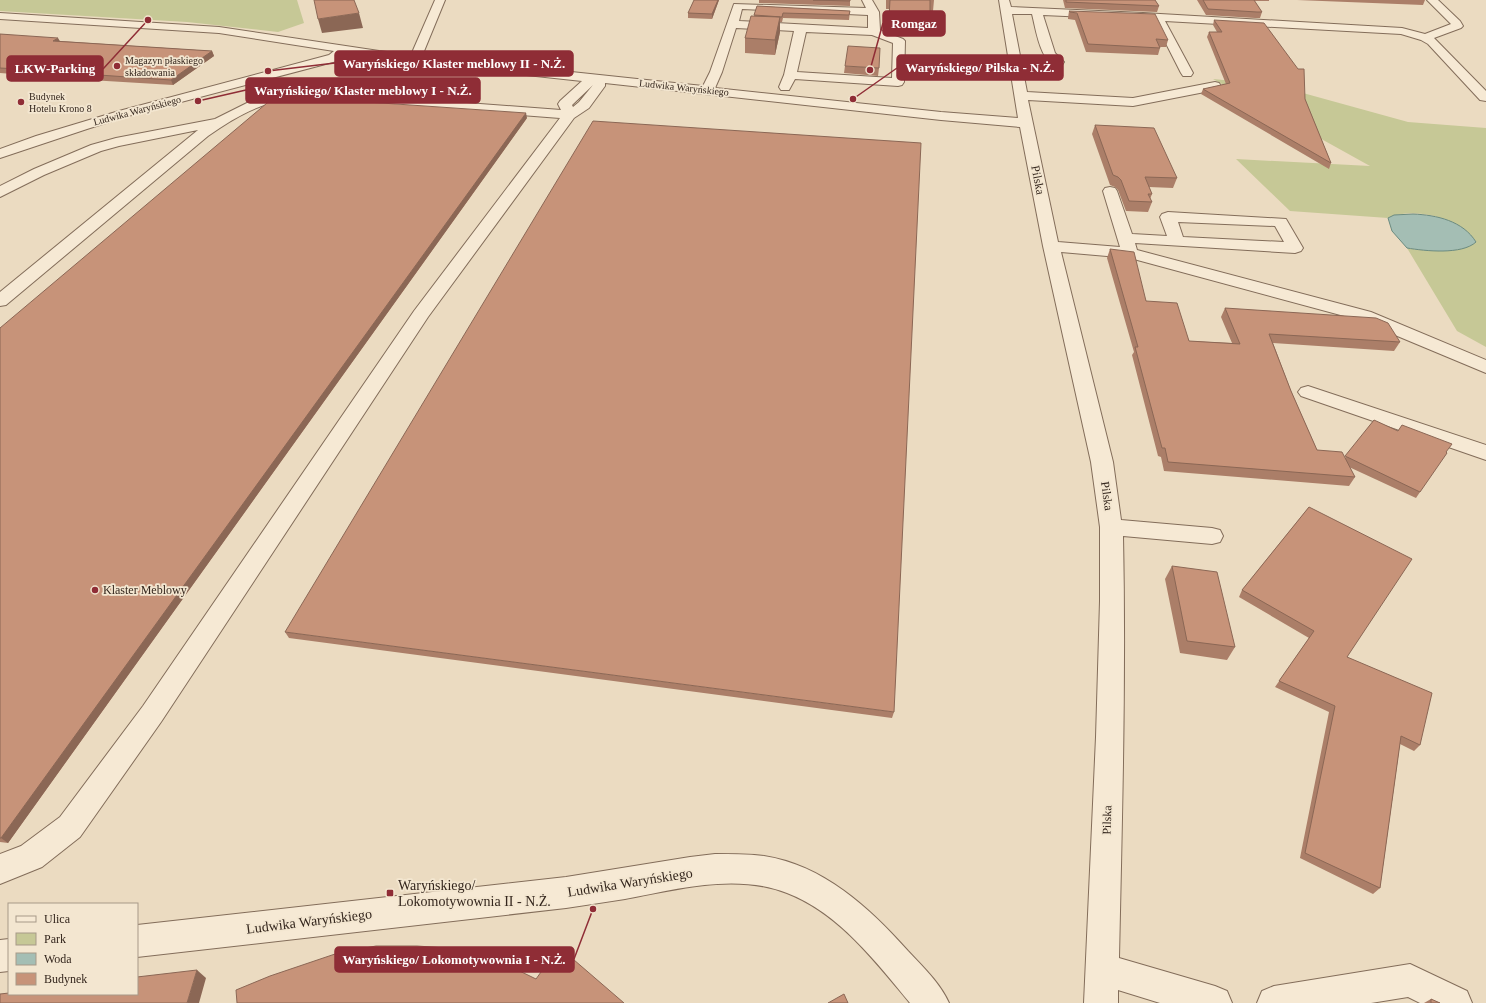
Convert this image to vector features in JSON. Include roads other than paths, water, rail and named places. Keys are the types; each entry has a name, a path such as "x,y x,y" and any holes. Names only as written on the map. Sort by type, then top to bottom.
{"street":[{"path":"416,59 440,0"},
{"path":"866,0 874,12 874,32"},
{"path":"1425,38 1456,26 1456,22 1432,0"},
{"path":"1061,2 1065,13"},
{"path":"1005,5 1037,12 1391,29 1402,31 1425,38 1432,42 1485,97"},
{"name":"Pilska","path":"1005,5 1026,123 1051,246 1102,462 1111,527 1112,601 1110,737 1101,1003"},
{"path":"707,90 716,72 738,6 874,12"},
{"path":"1187,6 1194,19"},
{"path":"1037,12 1049,55 1058,62"},
{"name":"Ludwika Waryńskiego","path":"0,16 219,30 259,35 343,50 416,59 941,116 1026,123"},
{"path":"1158,17 1187,73"},
{"path":"732,24 874,32 899,41 898,82 790,75"},
{"path":"781,98 790,75 801,27"},
{"name":"Ludwika Waryńskiego","path":"0,154 55,133 328,60 343,50"},
{"path":"0,869 31,857 70,827 152,714 420,315 568,115 584,105 599,86 598,78"},
{"path":"1021,96 1133,102 1215,86"},
{"path":"0,301 203,133 218,122 262,100 276,96 294,94 568,115"},
{"path":"0,192 40,172 96,148 116,142 218,122"},
{"path":"55,133 73,136 96,148"},
{"path":"0,140 30,142"},
{"path":"1110,191 1128,245"},
{"path":"1051,246 1128,245 1177,241 1296,248 1280,222 1168,217 1177,241"},
{"path":"1128,245 1364,316 1486,367"},
{"path":"1308,392 1486,453"},
{"path":"1111,527 1212,536"},
{"name":"Ludwika Waryńskiego","path":"138,941 593,889 678,874 723,869 760,871 787,878 811,887 840,906 867,930 932,1003"},
{"path":"1102,969 1215,1003"},
{"path":"1274,1003 1410,980 1455,1003"}],"water":[{"path":"1413,214 1449,220 1464,229 1476,242 1462,249 1443,251 1407,248 1392,231 1388,218 1394,215"}],"place":[{"name":"LKW-Parking","path":"148,20"},
{"name":"Magazyn płaskiego składowania","path":"117,66"},
{"name":"Romgaz","path":"870,70"},
{"name":"Waryńskiego/ Klaster meblowy II - N.Ż.","path":"268,71"},
{"name":"Waryńskiego/ Pilska - N.Ż.","path":"853,99"},
{"name":"Waryńskiego/ Klaster meblowy I - N.Ż.","path":"198,101"},
{"name":"Budynek Hotelu Krono 8","path":"21,102"},
{"name":"Klaster Meblowy","path":"95,590"},
{"name":"Waryńskiego/ Lokomotywownia II - N.Ż.","path":"390,893"},
{"name":"Waryńskiego/ Lokomotywownia I - N.Ż.","path":"593,909"}]}
